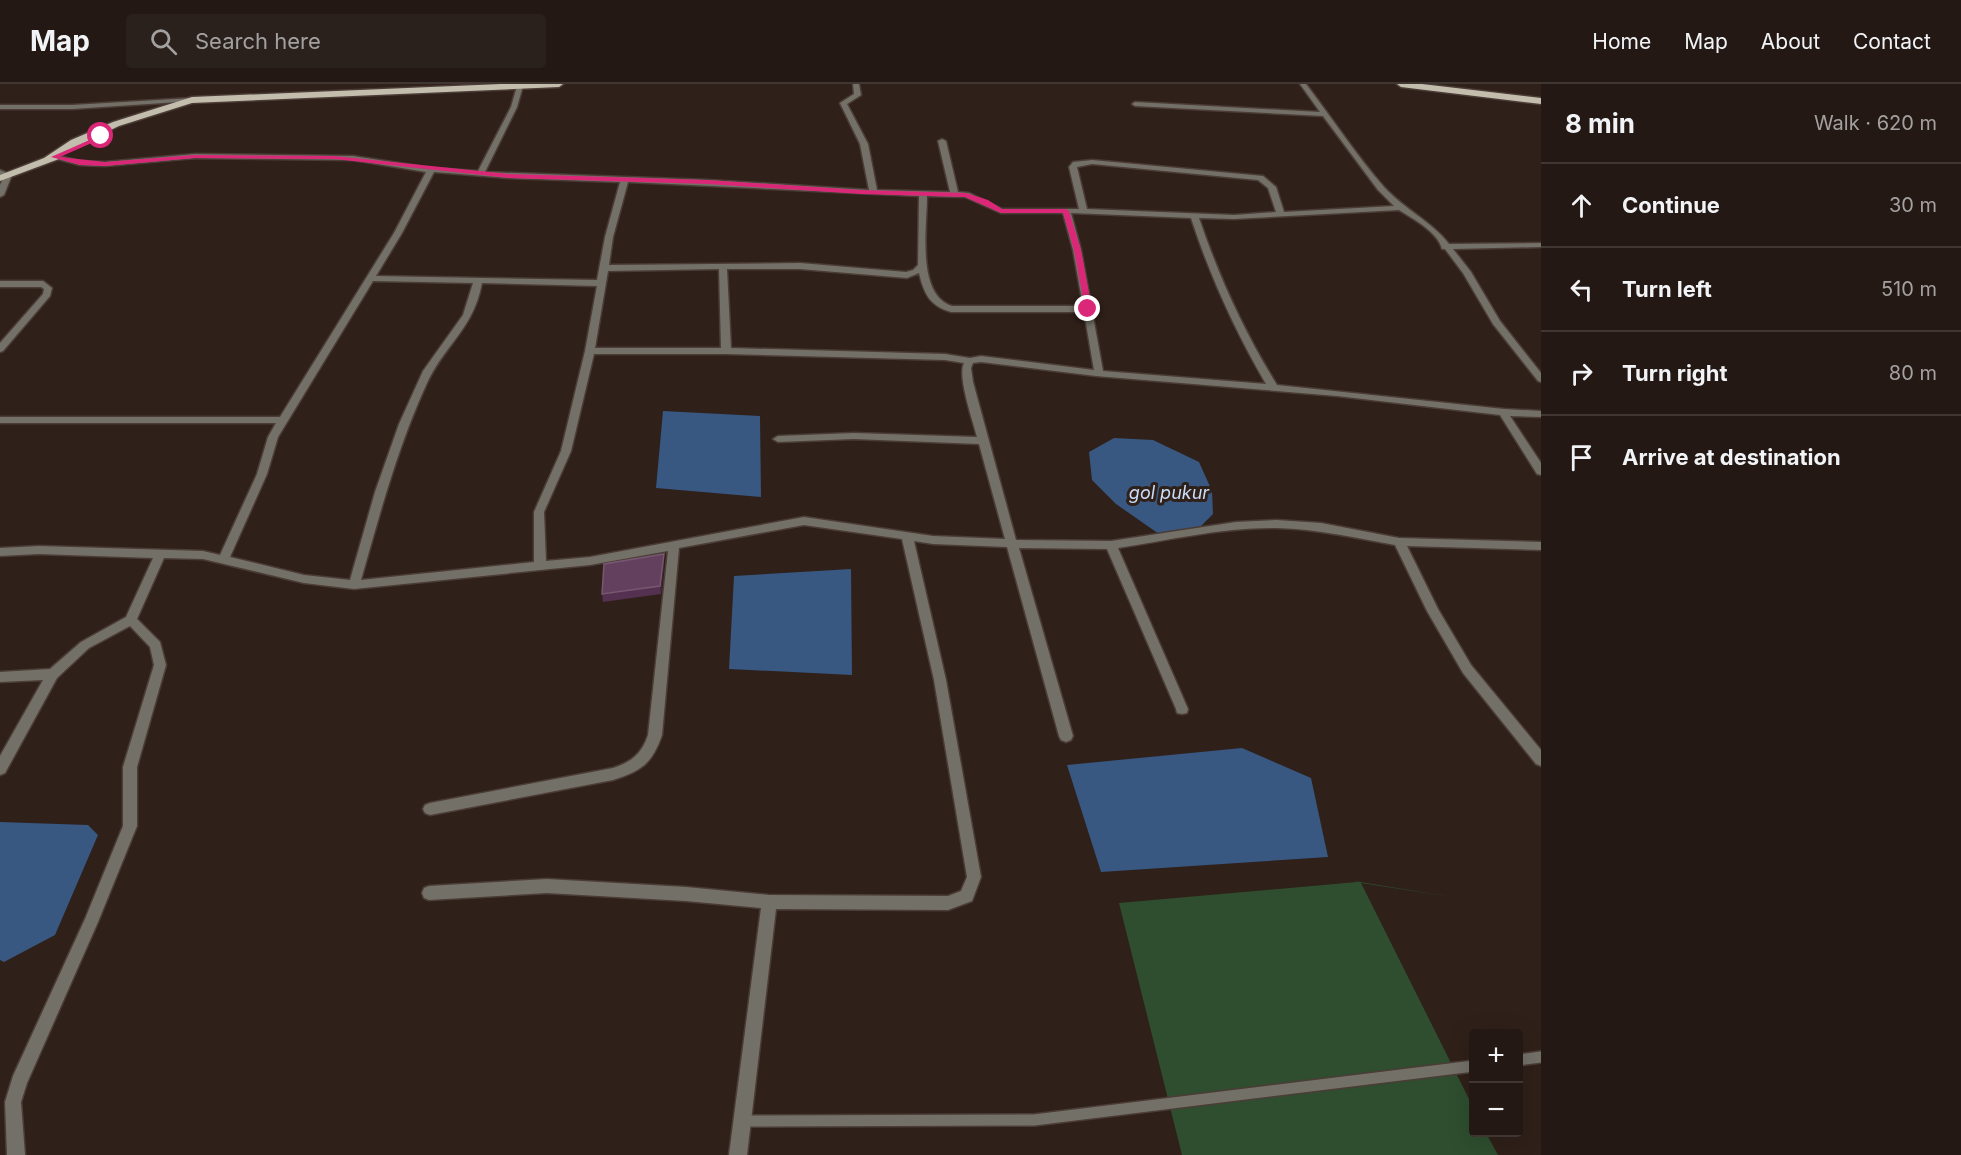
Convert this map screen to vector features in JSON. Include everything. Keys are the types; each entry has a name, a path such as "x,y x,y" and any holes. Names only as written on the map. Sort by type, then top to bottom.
{"main road":[{"path":"51,158 69,145 142,114 192,100 559,84"},
{"path":"1401,84 1540,102"},
{"path":"3,175 51,158 152,116 234,99"}],"street":[{"path":"856,84 858,95 843,103 864,144 873,192"},
{"path":"1303,84 1367,172 1400,208 1433,230 1467,272 1496,322 1541,379"},
{"path":"480,174 513,107 520,86"},
{"path":"0,107 72,107 192,100"},
{"path":"1135,104 1324,114"},
{"path":"942,141 954,195"},
{"path":"51,158 105,164 195,156 334,157 480,174 954,195 977,198 1001,211 1194,214 1234,218 1400,208"},
{"path":"1084,211 1072,167 1076,164 1092,162 1260,178 1272,187 1281,214"},
{"path":"224,559 262,474 273,437 398,233 431,170"},
{"path":"0,195 3,175"},
{"path":"540,567 539,512 566,451 590,351 609,237 624,179"},
{"path":"923,194 922,266 932,298 938,306 951,309 1088,309"},
{"path":"1066,211 1077,250 1099,373"},
{"path":"1194,214 1210,265 1239,332 1273,387"},
{"path":"1445,247 1541,245"},
{"path":"604,268 822,267 894,276 916,272 922,266"},
{"path":"723,267 726,351"},
{"path":"371,278 601,284"},
{"path":"354,585 393,456 412,406 433,362 467,322 476,297 478,279"},
{"path":"0,284 43,284 48,288 46,294 0,349"},
{"path":"590,351 726,351 945,357 970,361 981,359 1099,373 1273,387 1541,414"},
{"path":"970,361 966,368 968,382 982,441 1066,736"},
{"path":"1504,412 1541,471"},
{"path":"0,420 283,420"},
{"path":"778,439 854,436 982,441"},
{"path":"0,552 39,550 160,554 224,559 304,579 354,585 590,561 804,521 959,542 1011,542 1061,546 1111,544 1236,526 1276,524 1322,527 1399,542 1541,546"},
{"path":"429,893 548,886 686,894 769,902 948,903 967,896 974,877 940,680 907,536"},
{"path":"1399,542 1433,611 1467,669 1541,760"},
{"path":"1111,544 1182,709"},
{"path":"429,809 613,774 634,768 646,758 655,735 674,545"},
{"path":"0,769 53,674 85,645 131,620 160,554"},
{"path":"16,1155 13,1102 19,1082 91,922 130,826 133,810 129,780 130,767 160,665 156,645 131,620"},
{"path":"0,677 53,674"},
{"path":"738,1155 740,1121 769,902"}],"lane":[{"path":"1523,1060 1541,1058"},
{"path":"740,1121 1034,1120 1469,1066"}],"green space":[{"path":"1354,881 1458,898 1361,883 1469,1099 1469,1137 1488,1137 1498,1155 1182,1155 1119,903 1357,882"}],"water":[{"path":"663,411 760,416 761,497 656,488"},
{"name":"gol pukur","path":"1114,438 1153,440 1199,462 1212,491 1213,514 1200,527 1159,534 1116,504 1092,480 1089,452"},
{"path":"851,569 852,675 729,669 734,576"},
{"path":"1242,748 1311,778 1328,857 1101,872 1067,765"},
{"path":"0,822 88,825 98,835 55,935 4,962 0,960"}],"building":[{"path":"664,554 660,586 602,594 604,564"}],"route":[{"path":"101,136 54,157 70,162 105,164 195,156 334,157 374,160 431,170 509,176 708,182 861,192 966,195 986,202 990,207 1001,211 1066,211 1077,250 1088,309"}]}
